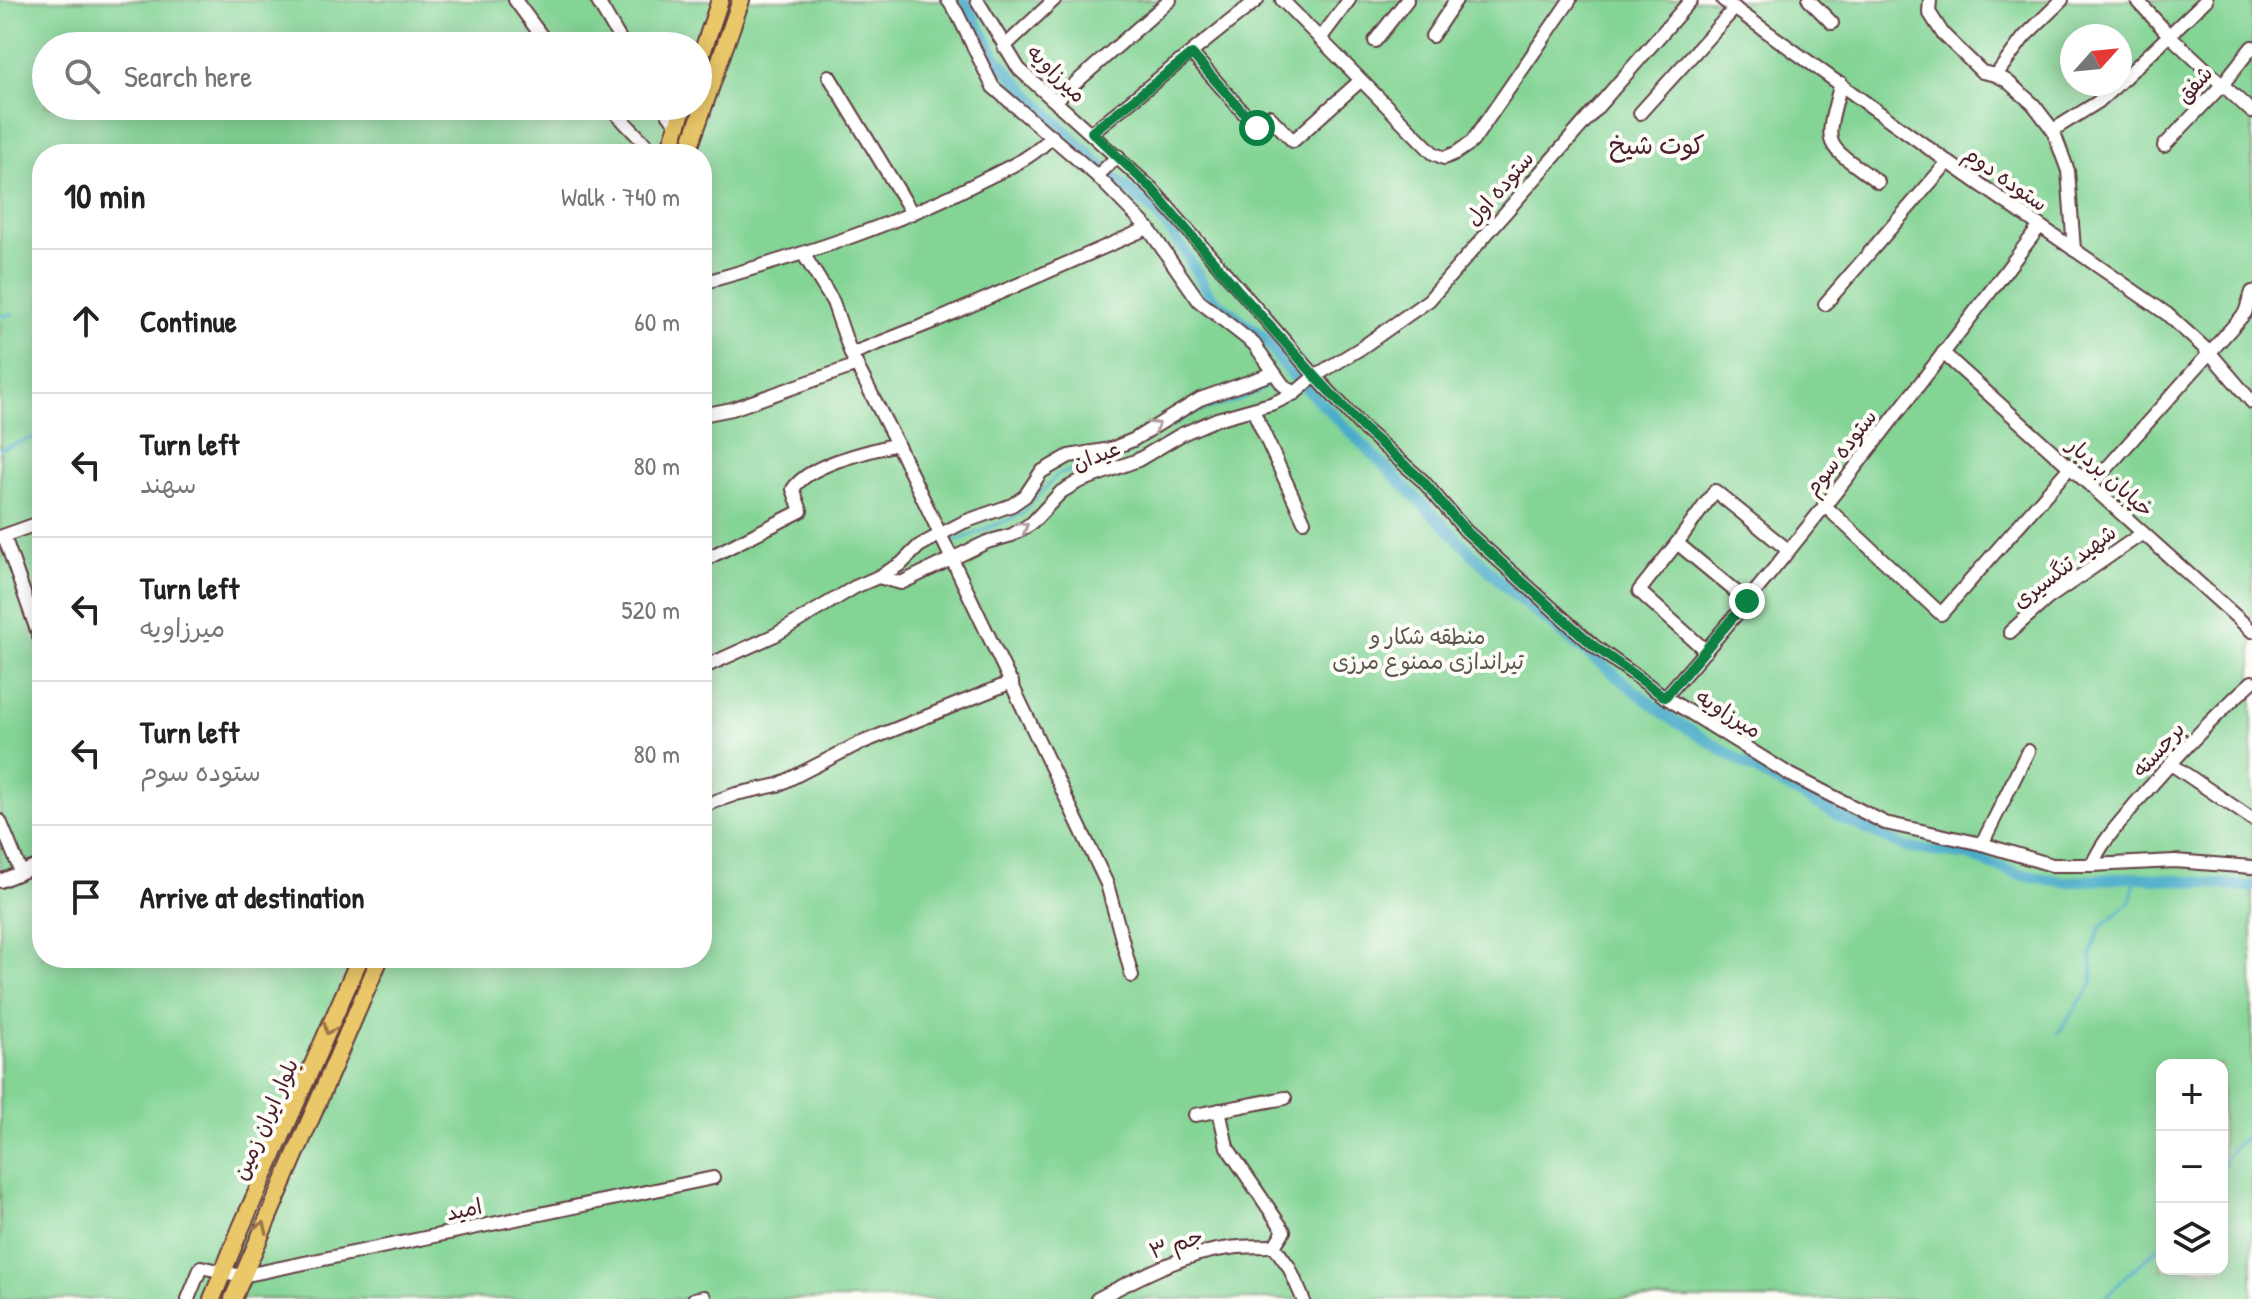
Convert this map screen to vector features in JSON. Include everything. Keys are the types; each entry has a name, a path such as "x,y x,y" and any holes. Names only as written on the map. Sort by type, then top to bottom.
{"main road":[{"path":"712,83 741,0"},
{"path":"708,32 718,2"},
{"path":"671,144 679,120"},
{"path":"691,144 699,120"},
{"name":"بلوار ایران زمین","path":"212,1299 356,968"},
{"name":"بلوار ایران زمین","path":"233,1299 376,968"}],"street":[{"path":"515,0 539,32"},
{"path":"597,0 616,32"},
{"path":"948,0 993,87 1099,175 1148,228 1199,301 1254,344 1286,383"},
{"name":"میرزاویه","path":"977,0 1019,69 1092,132 1114,160 1152,189 1313,377 1363,428 1423,481 1466,531 1515,578 1594,646 1665,697 1789,774 1885,823 1982,844 2052,865 2175,861 2252,867"},
{"path":"1004,47 1054,0"},
{"path":"1055,101 1170,0"},
{"path":"1092,132 1257,0"},
{"path":"1282,0 1433,153 1444,158 1472,142 1570,0"},
{"path":"1320,39 1349,0"},
{"path":"1375,41 1407,0"},
{"path":"1432,36 1456,0"},
{"name":"ستوده اول","path":"1286,383 1313,377 1429,300 1691,0"},
{"name":"ستوده دوم","path":"1723,0 2167,314 2210,353 2252,402"},
{"path":"1809,0 1832,23"},
{"path":"1930,0 1929,12 1943,34 1982,72 1996,75 2033,104 2053,130 2068,171 2074,250"},
{"path":"1996,75 2024,37 2062,0"},
{"path":"2137,0 2168,34 2252,112"},
{"path":"2132,70 2206,0"},
{"path":"1640,113 1735,8"},
{"name":"شفق","path":"2164,146 2222,85 2252,47"},
{"path":"1192,54 1257,128 1269,116 1293,141 1360,81"},
{"path":"829,76 912,213"},
{"path":"1841,83 1829,127 1829,140 1835,150 1878,182"},
{"path":"2053,130 2105,96"},
{"path":"622,120 645,144"},
{"path":"673,120 677,126"},
{"path":"712,280 804,255 912,213 965,190 1039,151 1052,136"},
{"path":"1099,175 1114,160"},
{"path":"1825,304 1948,162"},
{"name":"ستوده سوم","path":"1665,697 1824,505 2040,226"},
{"path":"712,413 732,409 854,360 935,321 1148,228"},
{"path":"804,255 833,302 854,360 941,534 1107,884 1132,976"},
{"path":"2091,486 2245,313 2252,292"},
{"name":"خیابان بردبار","path":"1943,353 2252,631"},
{"path":"2242,391 2252,381"},
{"name":"عیدان","path":"878,577 901,583 987,542 1012,535 1032,523 1061,492 1078,482 1138,460 1182,434 1217,419 1253,410 1286,383"},
{"name":"عیدان","path":"712,663 775,635 855,587 901,564 919,546 941,534 964,522 1012,505 1025,496 1041,472 1069,456 1111,449 1133,440 1200,399 1286,383"},
{"path":"1253,410 1304,521"},
{"path":"712,556 801,511 793,489 799,480 841,460 897,444"},
{"path":"1824,505 1941,614 2070,467"},
{"path":"1706,651 1639,591 1715,491 1788,550"},
{"path":"32,526 2,536 32,618"},
{"name":"شهید تنگسیری","path":"2010,632 2047,599 2143,533"},
{"path":"1677,543 1747,601"},
{"path":"712,802 778,785 856,745 1012,682"},
{"name":"برجسته","path":"2092,865 2099,847 2171,764 2214,717 2252,682"},
{"path":"1982,844 2028,751"},
{"path":"2171,764 2252,819"},
{"path":"0,821 21,872"},
{"path":"0,881 32,868"},
{"path":"1195,1115 1285,1098"},
{"path":"1219,1110 1227,1147 1284,1231 1274,1246 1289,1267 1303,1299"},
{"name":"امید","path":"223,1273 242,1276 713,1178"},
{"name":"جم ۳","path":"1097,1299 1185,1259 1228,1248 1274,1246"},
{"path":"188,1299 201,1267 223,1273"}],"green space":[{"name":"منطقه شکار و تیراندازی ممنوع مرزی","path":"0,0 2252,0 2252,1299 0,1299"}],"waterway":[{"path":"964,0 997,59 1108,173 1157,214 1182,247 1210,296 1265,338 1283,365 1513,594 1664,714 1750,767 1844,819 1907,848 1967,855 2018,874 2065,882 2136,877 2252,887"},
{"path":"0,316 13,314"},
{"path":"952,543 1022,514 1057,475 1122,454 1195,412 1237,401 1278,382"},
{"path":"0,449 32,438"},
{"path":"2058,1033 2093,983 2091,954 2100,928 2130,902 2136,877"},
{"path":"2228,1156 2252,1132"},
{"path":"2104,1299 2156,1250"}],"district":[{"name":"کوت شیخ","path":"1657,145"}],"route":[{"path":"1257,128 1192,54 1092,132 1152,189 1315,376 1363,428 1423,481 1466,531 1594,646 1665,697 1747,601"}]}
